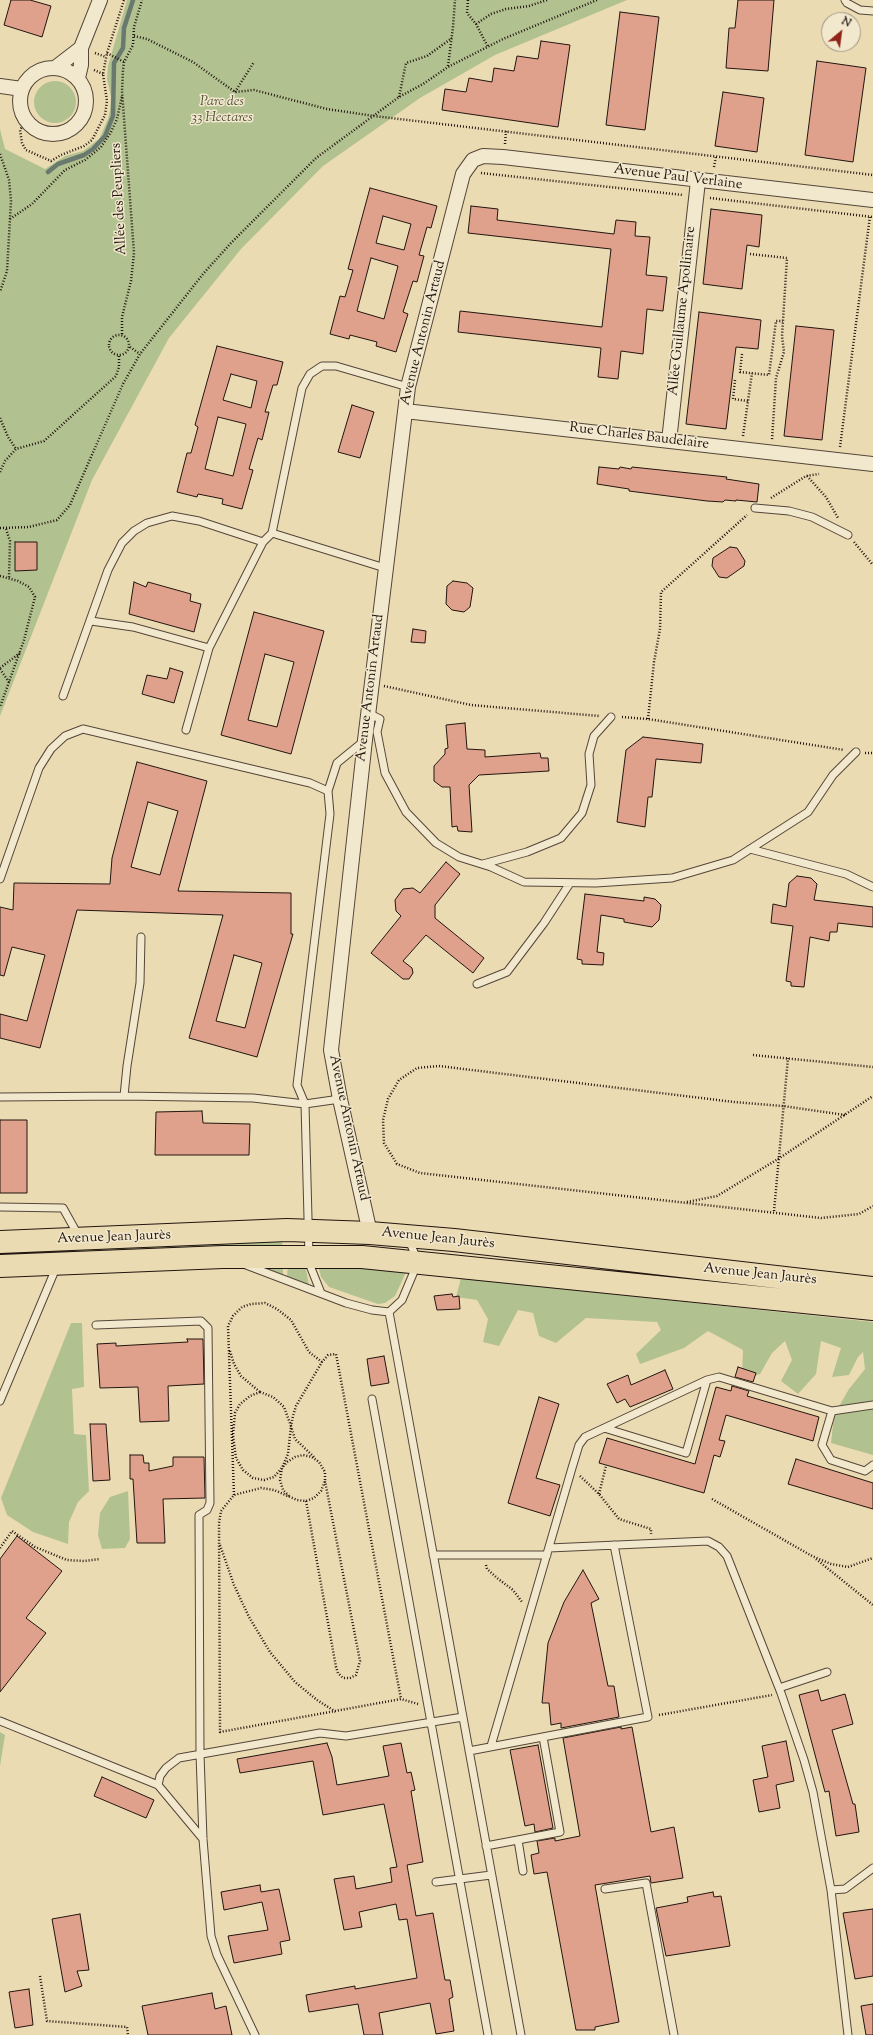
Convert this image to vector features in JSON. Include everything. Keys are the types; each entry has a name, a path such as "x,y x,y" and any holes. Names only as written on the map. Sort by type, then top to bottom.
{"main road":[{"name":"Avenue Jean Jaurès","path":"0,1242 310,1230 408,1235 873,1288"},
{"name":"Avenue Jean Jaurès","path":"0,1266 223,1257 362,1257 873,1310"}],"street":[{"path":"78,78 81,65 81,48 100,0"},
{"path":"55,68 81,48"},
{"path":"55,68 70,71 78,78 84,87 86,103 82,119 74,127 65,132 54,134 44,133 34,128 26,120 21,110 20,99 22,89 34,74 42,69 55,68"},
{"path":"0,86 22,89"},
{"name":"Avenue Paul Verlaine","path":"483,156 873,200"},
{"name":"Avenue Antonin Artaud","path":"370,1233 340,1099 331,1050 368,713 408,387 463,174 473,160 483,156"},
{"name":"Allée Guillaume Apollinaire","path":"669,441 698,181"},
{"name":"Rue Charles Baudelaire","path":"405,411 873,464"}],"lane":[{"path":"845,0 847,3 860,10 873,11"},
{"path":"186,730 209,648 263,542 272,533 302,388 310,374 322,366 336,366 408,387"},
{"path":"755,508 789,511 812,517 848,535"},
{"path":"63,696 108,570 122,543 134,531 147,523 172,516 199,520 263,542"},
{"path":"272,533 385,568"},
{"path":"91,621 133,627 209,648"},
{"path":"368,713 380,719 377,732 385,772 406,812 436,843 459,857 483,864 524,882 637,882 672,878 733,860 808,812 833,775 856,752"},
{"path":"483,864 527,852 561,838 582,813 591,785 589,754 594,736 611,717"},
{"path":"0,879 39,768 51,749 65,736 83,729 310,783 328,791"},
{"path":"321,1293 311,1268 309,1256 310,1230 305,1104 297,1085 330,814 328,791 337,763 365,740"},
{"path":"750,849 846,874 873,887"},
{"path":"477,984 507,972 544,923 570,883"},
{"path":"124,1096 126,1066 140,984 141,937"},
{"path":"0,1097 124,1096 252,1098 305,1104 340,1099"},
{"path":"0,1207 63,1208 80,1239"},
{"path":"223,1257 346,1303 372,1310 389,1312 402,1300 418,1262 408,1235"},
{"path":"0,1401 57,1264"},
{"path":"389,1312 520,2035"},
{"path":"96,1324 201,1321 208,1328 210,1503 207,1510 200,1515 200,1754 203,1839 211,1936 217,1955 255,2035"},
{"path":"491,1746 572,1468 580,1445 585,1437 707,1380 719,1377 832,1411 873,1404"},
{"path":"604,1428 686,1452 707,1380"},
{"path":"372,1399 488,2035"},
{"path":"832,1411 822,1445 832,1460 865,1471 873,1465"},
{"path":"433,1555 482,1555 614,1545 708,1541 719,1547 727,1556 780,1690 804,1760 813,1792 830,1890 848,2035"},
{"path":"469,1751 648,1717 614,1545"},
{"path":"780,1690 828,1672"},
{"path":"158,1786 160,1776 166,1768 179,1758 320,1734 346,1736 462,1717"},
{"path":"0,1721 158,1786 203,1839"},
{"path":"486,1846 560,1832 543,1737"},
{"path":"518,1840 523,1871"},
{"path":"830,1890 845,1889 873,1868"},
{"path":"436,1882 491,1875"},
{"path":"605,1889 646,1883 674,2035"}],"path":[{"path":"26,120 20,130 22,143 26,150 50,161 61,154 84,146 92,140 105,115 107,101 103,74 107,53 124,0"},
{"path":"107,53 124,62 133,45 134,27 142,0"},
{"path":"448,67 455,0"},
{"path":"468,0 467,14 476,24 488,47"},
{"path":"476,24 490,14 506,9 529,6 546,0"},
{"path":"0,528 6,529 29,527 57,520 70,505 123,384 140,354 203,274 279,193 316,158 399,97 423,84 448,67 488,47 597,0"},
{"path":"134,36 147,39 193,62 235,92 254,90 327,109 374,116 873,175"},
{"path":"399,97 406,63 427,56 452,38"},
{"name":"Allée des Peupliers","path":"122,334 122,318 131,281 134,253 122,94 124,62"},
{"path":"235,92 254,62"},
{"path":"10,219 32,204 65,170 85,160 101,146 111,132 117,119 122,94"},
{"path":"0,154 9,180 11,201 7,271 0,292"},
{"path":"478,172 872,216 839,460"},
{"path":"750,254 787,258 782,321 784,352 776,378 771,452"},
{"path":"742,354 740,372 769,375 776,321 782,321"},
{"path":"130,347 124,354 119,355 110,350 109,343 112,337 122,334 127,338 130,347 140,354"},
{"path":"0,472 5,461 16,449 44,441 116,376 119,367 119,355"},
{"path":"741,449 752,373"},
{"path":"735,380 733,399 748,401"},
{"path":"0,418 8,438 16,449"},
{"path":"648,719 654,662 660,629 661,592 755,508 806,476 821,473"},
{"path":"6,529 10,541 9,578"},
{"path":"0,576 9,578 29,587 34,597 20,653 0,707"},
{"path":"9,682 0,668 20,653"},
{"path":"385,693 387,678"},
{"path":"753,1055 873,1067"},
{"path":"774,1211 788,1058"},
{"path":"844,1115 783,1106 734,1102 439,1066 418,1068 399,1080 388,1099 383,1120 384,1143 397,1164 420,1173 774,1211 821,1218 859,1214 873,1206"},
{"path":"684,1202 717,1196 778,1159 873,1096"},
{"path":"234,1495 228,1326 232,1316 242,1307 252,1304 265,1303 292,1320 309,1352 322,1362"},
{"path":"229,1347 234,1364 241,1376 260,1392 273,1396 284,1407 296,1439 319,1462 325,1472 325,1481 360,1661 356,1675 350,1678 343,1678 336,1667 306,1501"},
{"path":"289,1496 284,1490 280,1480 282,1468 288,1454 296,1406 322,1362 328,1355 336,1354 401,1699"},
{"path":"260,1392 250,1396 240,1404 235,1413 233,1435 236,1458 243,1470 253,1478 264,1480 274,1477 287,1462 295,1457 303,1455 312,1457 319,1462"},
{"path":"599,1494 606,1466"},
{"path":"572,1468 599,1494 619,1519 651,1529 652,1543"},
{"path":"325,1481 321,1491 314,1498 306,1501 297,1500 274,1490 261,1488 234,1495 221,1511 219,1523 220,1732 337,1712 401,1699 419,1704 422,1724"},
{"path":"712,1499 812,1556 831,1564 848,1567 873,1558"},
{"path":"0,1548 12,1531 35,1547 67,1560 84,1561 100,1559"},
{"path":"219,1542 234,1585 270,1652 294,1682 317,1700 337,1712"},
{"path":"482,1555 487,1569 513,1590 521,1600 528,1621"},
{"path":"812,1556 873,1605"},
{"path":"648,1717 780,1690"},
{"path":"40,1976 48,2021 127,2027 128,2035"}],"green space":[{"name":"Parc des 33 Hectares","path":"127,0 627,0 495,55 420,98 323,166 241,249 169,338 92,480 0,716 0,129 5,149 45,169 65,156 83,151 99,139 108,119 110,110 111,97 107,79 108,66"},
{"path":"51,81 59,81 67,84 73,90 76,102 73,114 67,120 59,123 51,123 43,120 37,114 34,106 34,98 37,90 43,84"},
{"path":"283,1239 282,1247 0,1258 0,1249"},
{"path":"283,1264 283,1275 263,1267"},
{"path":"288,1264 305,1265 309,1285 287,1277"},
{"path":"321,1264 406,1272 395,1296 385,1303 378,1304 329,1287 321,1277 319,1269"},
{"path":"461,1278 873,1322 873,1455 831,1443 834,1415 849,1389 865,1369 863,1352 858,1357 849,1375 832,1377 841,1348 821,1341 816,1374 798,1394 781,1381 792,1360 785,1341 772,1353 760,1374 742,1380 743,1350 708,1331 684,1348 640,1364 636,1354 661,1330 657,1322 586,1318 556,1343 539,1336 533,1313 518,1310 499,1346 483,1342 488,1319 477,1300 456,1297"},
{"path":"71,1323 82,1323 84,1387 72,1389 74,1434 86,1435 89,1491 78,1502 69,1522 68,1544 33,1532 7,1515 1,1498"},
{"path":"128,1491 130,1539 125,1548 102,1549 98,1535 100,1513 110,1497"},
{"path":"0,1732 5,1735 0,1766"}],"building":[{"path":"11,0 30,0 51,6 42,37 4,25"},
{"path":"738,0 774,0 768,71 726,68 729,28 735,28"},
{"path":"620,12 659,17 645,130 606,125"},
{"path":"541,41 570,45 558,127 442,110 445,89 466,92 469,78 492,82 494,68 514,71 517,56 538,59"},
{"path":"817,61 866,68 853,162 805,155"},
{"path":"723,92 764,98 757,152 715,146"},
{"path":"370,188 437,206 431,228 427,227 419,255 424,256 417,282 413,281 403,312 408,314 396,352 376,346 377,342 350,335 349,339 330,334 340,296 345,297 353,270 348,269","holes":["383,216 411,224 404,250 376,243","371,258 398,266 384,319 357,311"]},
{"path":"471,206 498,209 497,220 614,234 616,220 636,222 635,236 650,237 646,275 667,277 663,311 647,309 643,354 621,351 618,379 598,377 601,348 458,332 460,311 602,327 611,249 468,233"},
{"path":"711,209 762,215 759,247 747,245 742,289 703,284"},
{"path":"699,312 761,320 758,349 736,347 726,429 686,424"},
{"path":"796,326 834,330 822,440 784,436"},
{"path":"217,346 283,362 277,385 273,385 265,412 269,412 262,440 258,438 249,469 253,470 242,509 222,504 223,499 198,494 197,497 177,492 187,453 191,453 198,427 195,425","holes":["231,374 257,381 251,408 223,400","218,417 246,424 233,476 205,469"]},
{"path":"352,405 374,412 360,458 338,452"},
{"path":"599,467 619,469 620,467 631,469 632,467 727,477 726,479 759,484 757,502 736,500 725,500 723,502 707,501 629,491 629,489 597,484"},
{"path":"15,542 37,542 37,570 15,571"},
{"path":"730,547 737,548 745,561 744,566 727,578 719,577 712,566 713,558"},
{"path":"453,581 467,583 473,588 470,607 464,612 452,610 446,604 447,586"},
{"path":"134,582 146,587 148,582 191,594 190,601 201,604 194,632 129,614"},
{"path":"254,612 324,631 291,754 221,735","holes":["265,654 294,662 277,727 248,720"]},
{"path":"413,629 426,631 425,643 411,642"},
{"path":"170,668 183,672 174,703 142,694 147,675 167,679"},
{"path":"465,723 467,749 485,750 485,757 540,753 541,758 548,758 549,771 479,775 469,785 472,832 458,831 457,826 452,827 450,787 442,787 434,781 434,766 445,754 445,749 448,748 446,725"},
{"path":"643,737 703,744 701,763 656,759 652,797 648,797 645,827 617,822 626,750"},
{"path":"137,762 207,781 178,891 291,893 291,934 293,934 257,1057 189,1038 223,915 77,910 40,1048 0,1038 0,1014 27,1021 45,955 12,947 4,976 0,975 0,907 13,910 14,883 110,884 112,858","holes":["148,802 178,811 160,875 131,867","234,955 262,963 245,1028 216,1021"]},
{"path":"446,862 460,874 435,905 435,918 484,958 473,973 426,935 403,961 412,968 413,973 409,979 403,979 371,953 401,916 396,911 395,900 403,889 413,888 420,893"},
{"path":"797,876 811,878 817,884 814,900 873,907 873,927 838,923 837,932 830,932 829,941 810,937 804,987 791,986 791,982 786,981 793,926 771,923 773,904 786,907 789,883"},
{"path":"585,894 644,901 644,897 655,899 661,905 659,920 652,927 624,922 624,919 601,915 597,952 604,953 603,965 582,964 582,960 577,959"},
{"path":"202,1111 203,1123 250,1124 249,1155 155,1155 156,1112"},
{"path":"0,1120 27,1120 27,1193 0,1193"},
{"path":"452,1294 453,1297 459,1296 460,1309 437,1310 434,1296"},
{"path":"187,1339 203,1339 204,1384 168,1386 169,1421 140,1422 138,1387 100,1388 97,1344 116,1343 116,1346 188,1342"},
{"path":"384,1356 389,1383 371,1386 367,1359"},
{"path":"738,1367 756,1373 753,1382 735,1377"},
{"path":"665,1370 673,1389 630,1407 625,1399 617,1403 607,1384 628,1375 631,1385"},
{"path":"732,1386 749,1391 747,1396 819,1417 813,1441 726,1415 719,1440 725,1441 720,1457 714,1455 704,1493 599,1463 607,1438 695,1464 716,1387 731,1391"},
{"path":"539,1397 559,1404 536,1478 560,1485 550,1516 508,1503"},
{"path":"90,1424 106,1424 110,1480 93,1481"},
{"path":"130,1455 143,1455 144,1463 149,1463 149,1471 173,1466 173,1457 204,1457 205,1498 163,1499 165,1543 137,1543 133,1479 130,1479"},
{"path":"796,1459 873,1483 873,1509 788,1484"},
{"path":"17,1536 62,1571 26,1618 46,1633 0,1692 0,1559"},
{"path":"583,1570 599,1599 591,1603 608,1686 614,1686 619,1717 561,1728 561,1723 551,1725 549,1703 542,1703 548,1643 564,1602"},
{"path":"818,1690 821,1701 845,1694 853,1724 832,1730 853,1804 855,1804 859,1832 836,1836 829,1791 825,1792 799,1695"},
{"path":"621,1727 621,1729 632,1727 651,1832 674,1827 683,1878 651,1883 650,1876 595,1885 619,2022 595,2027 595,2030 576,2030 547,1872 534,1874 531,1855 539,1853 537,1841 555,1838 555,1841 580,1836 563,1738"},
{"path":"786,1741 794,1781 776,1785 780,1808 759,1812 753,1780 768,1777 762,1746"},
{"path":"327,1743 332,1757 337,1785 389,1776 383,1746 401,1743 407,1773 411,1772 415,1790 411,1791 423,1862 407,1865 416,1916 433,1913 445,1980 450,1980 453,1997 449,1999 454,2031 436,2034 430,2003 379,2013 383,2035 364,2035 358,2004 309,2012 306,1995 355,1986 355,1989 417,1978 407,1919 399,1920 396,1904 359,1912 362,1927 344,1930 334,1879 354,1876 356,1889 392,1882 390,1868 397,1867 384,1804 323,1815 313,1761 240,1773 237,1759"},
{"path":"538,1745 553,1828 535,1832 534,1824 525,1826 510,1750"},
{"path":"102,1777 154,1800 146,1818 94,1796"},
{"path":"260,1885 261,1892 279,1889 290,1940 280,1942 282,1954 234,1963 228,1936 268,1930 262,1902 224,1910 221,1892"},
{"path":"713,1892 714,1897 721,1896 730,1946 666,1956 656,1908 688,1902 687,1897"},
{"path":"873,1909 873,1976 855,1979 843,1913"},
{"path":"80,1914 89,1970 77,1971 82,1986 65,1992 52,1919"},
{"path":"29,1989 33,2025 15,2028 9,1992"},
{"path":"212,1993 215,2009 226,2006 232,2035 148,2035 142,2006"},
{"path":"873,2004 873,2035 866,2035 861,2006"}],"waterway":[{"path":"48,172 58,164 84,155 93,149 105,136 113,116 114,63 123,48 124,28 133,0"}]}
